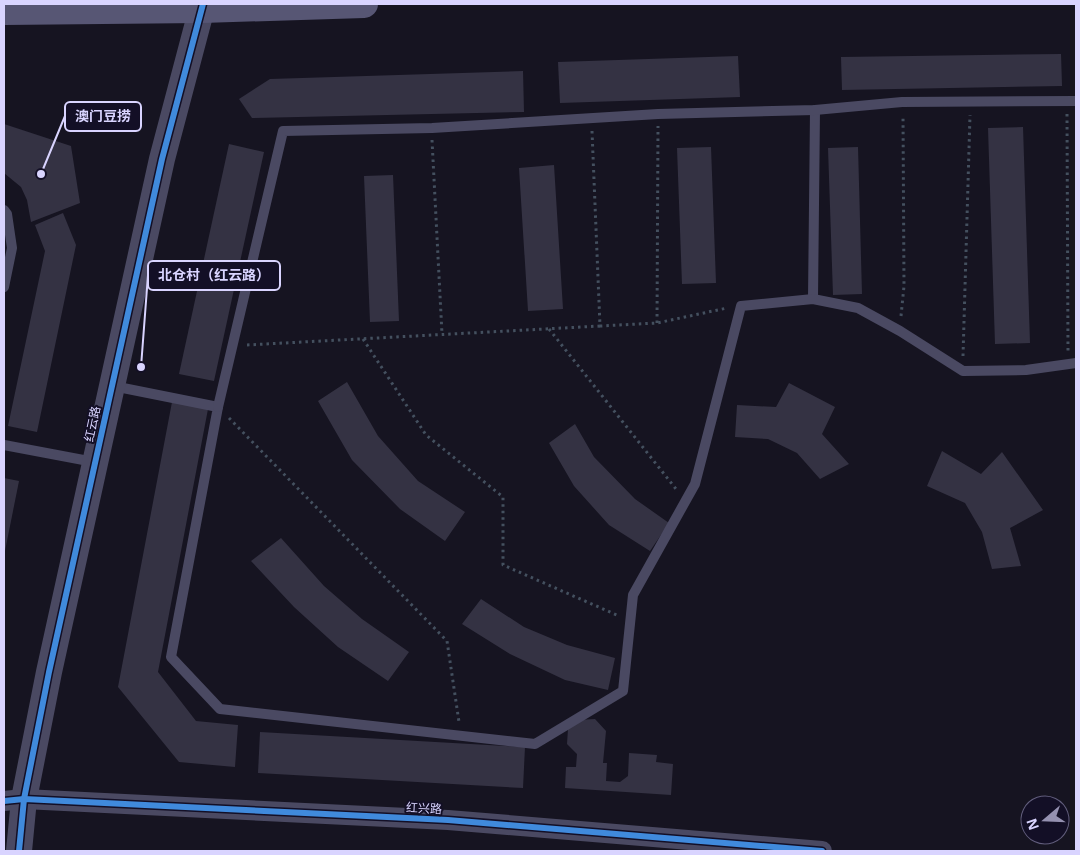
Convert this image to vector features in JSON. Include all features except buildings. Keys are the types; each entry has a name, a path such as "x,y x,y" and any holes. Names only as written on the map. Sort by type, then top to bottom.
{"main road":[{"path":"4,11 364,4"}],"street":[{"name":"红云路","path":"19,851 14,800 49,672 162,159 202,7"},
{"name":"红兴路","path":"14,800 448,820 822,851"}],"lane":[{"path":"1071,101 902,102 815,110 658,114 432,128 283,131 218,407 171,658 220,709 535,744 623,691 634,595 695,484 741,306 813,299 858,308 900,331 962,371 1026,370 1072,363"},
{"path":"813,299 815,110"},
{"path":"4,210 7,214 12,248 4,287"},
{"path":"112,386 218,407"},
{"path":"4,445 95,462"}],"path":[{"path":"1071,101 1072,363"},
{"path":"900,331 904,286 902,102"},
{"path":"962,371 971,102"},
{"path":"657,323 658,114"},
{"path":"592,118 600,326"},
{"path":"432,128 442,334"},
{"path":"232,346 657,323 741,306"},
{"path":"549,329 686,501"},
{"path":"363,339 426,435 503,496 503,566 631,621"},
{"path":"218,407 446,641 461,736"}],"cycle path":[{"path":"19,851 24,799 49,672 162,159 203,4"},
{"path":"4,801 24,799 448,820 822,851"}],"place":[{"name":"澳门豆捞","path":"41,174"},
{"name":"北仓村（红云路）","path":"141,367"}]}
